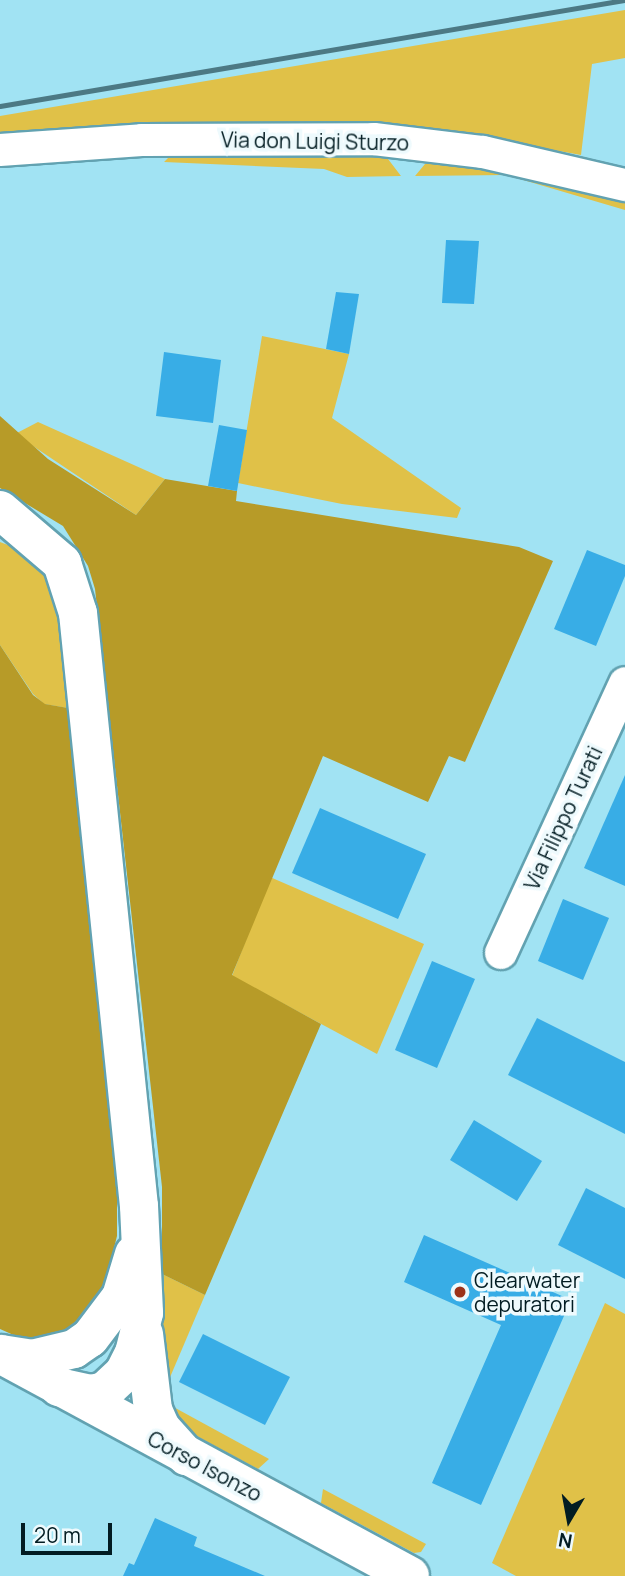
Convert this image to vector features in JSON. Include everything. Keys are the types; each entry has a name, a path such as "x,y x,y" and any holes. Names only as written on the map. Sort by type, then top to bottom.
{"main road":[{"path":"0,510 49,548 62,563 78,613 139,1206 145,1363 153,1410 161,1428 186,1457"},
{"path":"0,527 31,536 49,548"},
{"path":"139,1206 130,1273 101,1326 89,1359 85,1397 113,1386 124,1373 140,1338 144,1313"},
{"path":"1,1354 32,1359 53,1355 74,1349 101,1326"},
{"name":"Corso Isonzo","path":"1,1354 85,1397 186,1457 410,1576"}],"street":[{"name":"Via don Luigi Sturzo","path":"0,150 142,140 374,139 483,152 625,185"},
{"name":"Via Filippo Turati","path":"501,953 625,683"}],"shaded area":[{"path":"625,10 625,58 592,64 581,155 443,130 296,122 93,127 0,136 0,116"},
{"path":"347,151 388,159 401,176 347,177 324,169 164,162 171,155"},
{"path":"460,163 625,200 625,210 506,175 415,176 425,164"},
{"path":"262,336 349,354 332,418 461,508 457,518 342,504 238,483"},
{"path":"0,416 48,459 136,515 165,479 237,491 236,501 519,547 553,561 465,762 449,756 428,802 323,756 232,975 321,1024 205,1295 162,1274 162,1187 95,589 88,566 63,526 0,488"},
{"path":"38,422 165,479 136,515 15,434"},
{"path":"0,542 21,550 49,580 60,619 68,708 44,704 33,694 0,645"},
{"path":"0,645 33,695 45,704 68,708 117,1194 117,1236 103,1293 78,1324 47,1338 18,1337 0,1329"},
{"path":"270,877 424,944 377,1054 232,976"},
{"path":"162,1274 205,1295 168,1382 159,1349"},
{"path":"605,1303 625,1314 625,1576 516,1576 492,1563"},
{"path":"168,1404 269,1459 258,1469 200,1438 181,1424"},
{"path":"323,1489 426,1544 421,1552 414,1553 321,1503"}],"building":[{"path":"446,240 479,241 474,304 442,303"},
{"path":"336,292 359,294 349,354 326,349"},
{"path":"164,352 221,360 213,423 156,416"},
{"path":"219,425 247,430 237,491 208,486"},
{"path":"587,550 625,565 625,576 596,646 554,629"},
{"path":"625,775 625,886 584,868"},
{"path":"320,808 426,854 398,919 292,873"},
{"path":"563,899 609,918 583,980 538,961"},
{"path":"432,961 475,979 437,1068 395,1050"},
{"path":"537,1018 625,1062 625,1134 508,1075"},
{"path":"474,1120 542,1161 517,1201 450,1160"},
{"path":"586,1188 625,1208 625,1279 558,1245"},
{"path":"424,1235 571,1300 481,1505 432,1483 501,1325 404,1282"},
{"path":"203,1334 290,1377 265,1425 179,1382"},
{"path":"155,1518 197,1537 194,1546 265,1576 123,1576 129,1563 134,1565"}],"railway":[{"path":"0,106 624,0"}],"place":[{"name":"Clearwater depuratori","path":"460,1292"}]}
